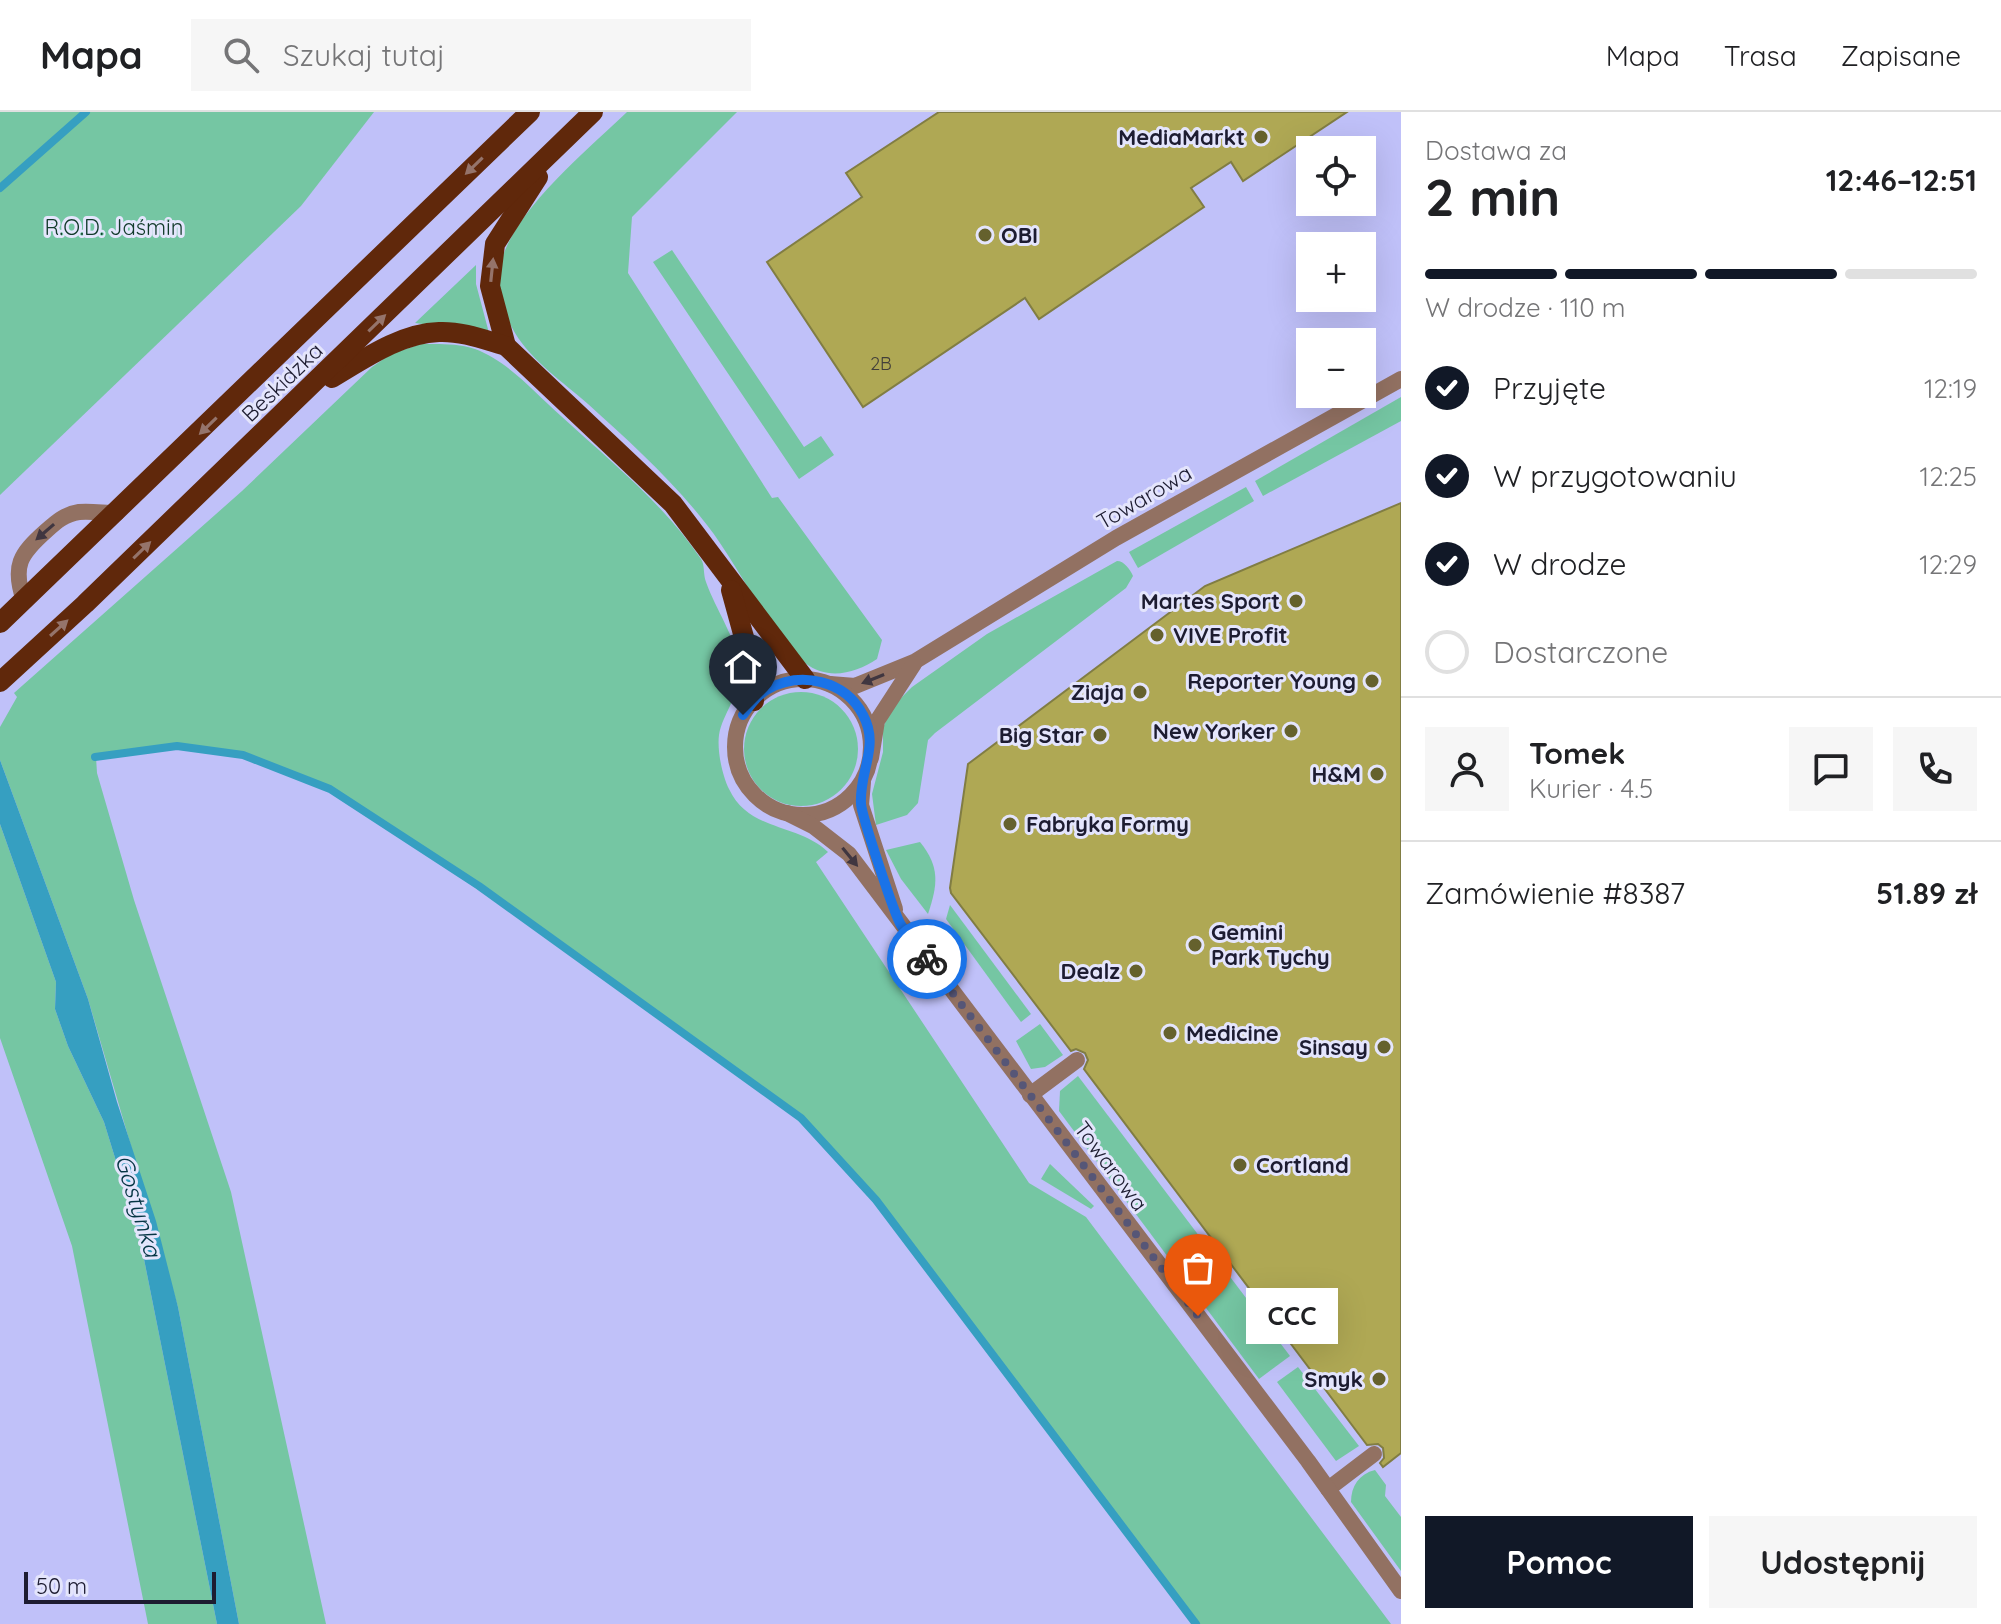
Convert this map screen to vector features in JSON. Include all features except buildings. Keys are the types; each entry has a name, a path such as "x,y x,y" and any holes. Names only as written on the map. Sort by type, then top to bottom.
{"main road":[{"name":"Beskidzka","path":"2,621 530,112"},
{"name":"Beskidzka","path":"0,682 301,397 593,112"},
{"path":"506,346 490,286 495,244 556,148"},
{"path":"301,397 375,353 411,338 439,332 476,337 506,346 652,482 694,530 805,679"},
{"path":"728,579 745,641 754,701"}],"street":[{"name":"Towarowa","path":"830,684 855,686 914,662 1116,538 1401,379"},
{"path":"24,601 17,581 20,560 27,547 61,518 78,512 117,513"},
{"name":"Towarowa","path":"871,758 877,721 914,662"},
{"path":"805,679 830,684 849,696 863,714 871,735 871,758 863,779 850,797 831,810 809,815 787,813 766,804 749,789 739,769 736,729 754,701 766,690 786,681 805,679"},
{"name":"Towarowa","path":"863,779 861,805 899,922"},
{"name":"Towarowa","path":"787,813 843,847 1328,1489 1401,1591"},
{"path":"1030,1095 1077,1060"},
{"path":"1328,1489 1374,1454"}],"green space":[{"name":"R.O.D. Jaśmin","path":"0,112 374,112 301,206 0,495"},
{"path":"627,112 737,112 632,217 628,273 772,498 778,497 882,640 877,659 860,668 832,673 814,669 805,663 766,616 719,541 694,509 635,447 539,362 508,320 499,275 504,253 515,231 550,187"},
{"path":"672,250 804,447 821,436 834,455 799,479 653,262"},
{"path":"476,265 476,284 489,333 415,323"},
{"path":"421,344 475,349 510,369 635,483 686,539 702,561 706,582 734,644 740,666 739,685 719,735 724,777 738,803 761,820 803,836 828,852 816,862 1029,1183 1086,1217 1391,1624 1196,1624 876,1200 801,1118 551,939 330,789 243,755 177,746 96,757 97,773 134,900 231,1192 326,1624 239,1624 178,1307 88,999 0,760 0,727 17,697 14,693 242,491 372,367 391,354"},
{"path":"1401,397 1401,421 1263,496 1255,481"},
{"path":"1246,487 1254,501 1138,568 1129,552"},
{"path":"1117,561 1122,562 1133,576 1126,588 935,733 928,740 918,803 907,815 876,825 872,794 883,752 883,728 891,708 912,687 987,634"},
{"path":"801,692 823,697 841,709 853,727 858,749 853,771 841,789 823,801 801,806 779,801 761,789 749,771 744,749 749,727 761,709 779,697"},
{"path":"0,824 56,982 55,1009 68,1046 104,1122 140,1239 217,1624 148,1624 72,1246 0,1038"},
{"path":"920,842 931,860 935,876 928,914 901,879 886,850"},
{"path":"950,905 1031,1014 1021,1022 946,919"},
{"path":"1040,1024 1063,1055 1045,1067 1031,1069 1016,1041"},
{"path":"1078,1076 1290,1356 1259,1379 1059,1111 1060,1091"},
{"path":"1050,1164 1094,1206 1091,1209 1041,1179"},
{"path":"1298,1367 1359,1446 1336,1461 1277,1382"},
{"path":"1375,1470 1386,1485 1385,1496 1401,1517 1401,1571 1351,1502 1357,1482 1364,1474"}],"water":[{"name":"Gostynka","path":"0,760 88,999 117,1102 156,1221 178,1307 239,1624 217,1624 140,1239 104,1122 68,1046 55,1009 56,982 0,824"}],"waterway":[{"path":"0,188 86,112"},
{"path":"95,757 177,746 243,755 330,789 479,886 801,1118 876,1200 1196,1624"}],"way so far":[{"path":"927,959 1198,1316"}],"place":[{"name":"MediaMarkt","path":"1261,137"},
{"name":"OBI","path":"985,235"},
{"name":"Martes Sport","path":"1296,601"},
{"name":"VIVE Profit","path":"1157,635"},
{"name":"Reporter Young","path":"1372,681"},
{"name":"Ziaja","path":"1140,692"},
{"name":"New Yorker","path":"1291,731"},
{"name":"Big Star","path":"1100,735"},
{"name":"H&M","path":"1377,774"},
{"name":"Fabryka Formy","path":"1010,824"},
{"name":"Gemini Park Tychy","path":"1195,945"},
{"name":"Dealz","path":"1136,971"},
{"name":"Medicine","path":"1170,1033"},
{"name":"Sinsay","path":"1384,1047"},
{"name":"Cortland","path":"1240,1165"},
{"name":"CCC","path":"1198,1316"},
{"name":"Smyk","path":"1379,1379"}],"route":[{"path":"743,715 766,690 786,681 808,679 830,684 849,696 863,714 871,735 871,758 863,779 861,805 899,922 927,959"}]}
